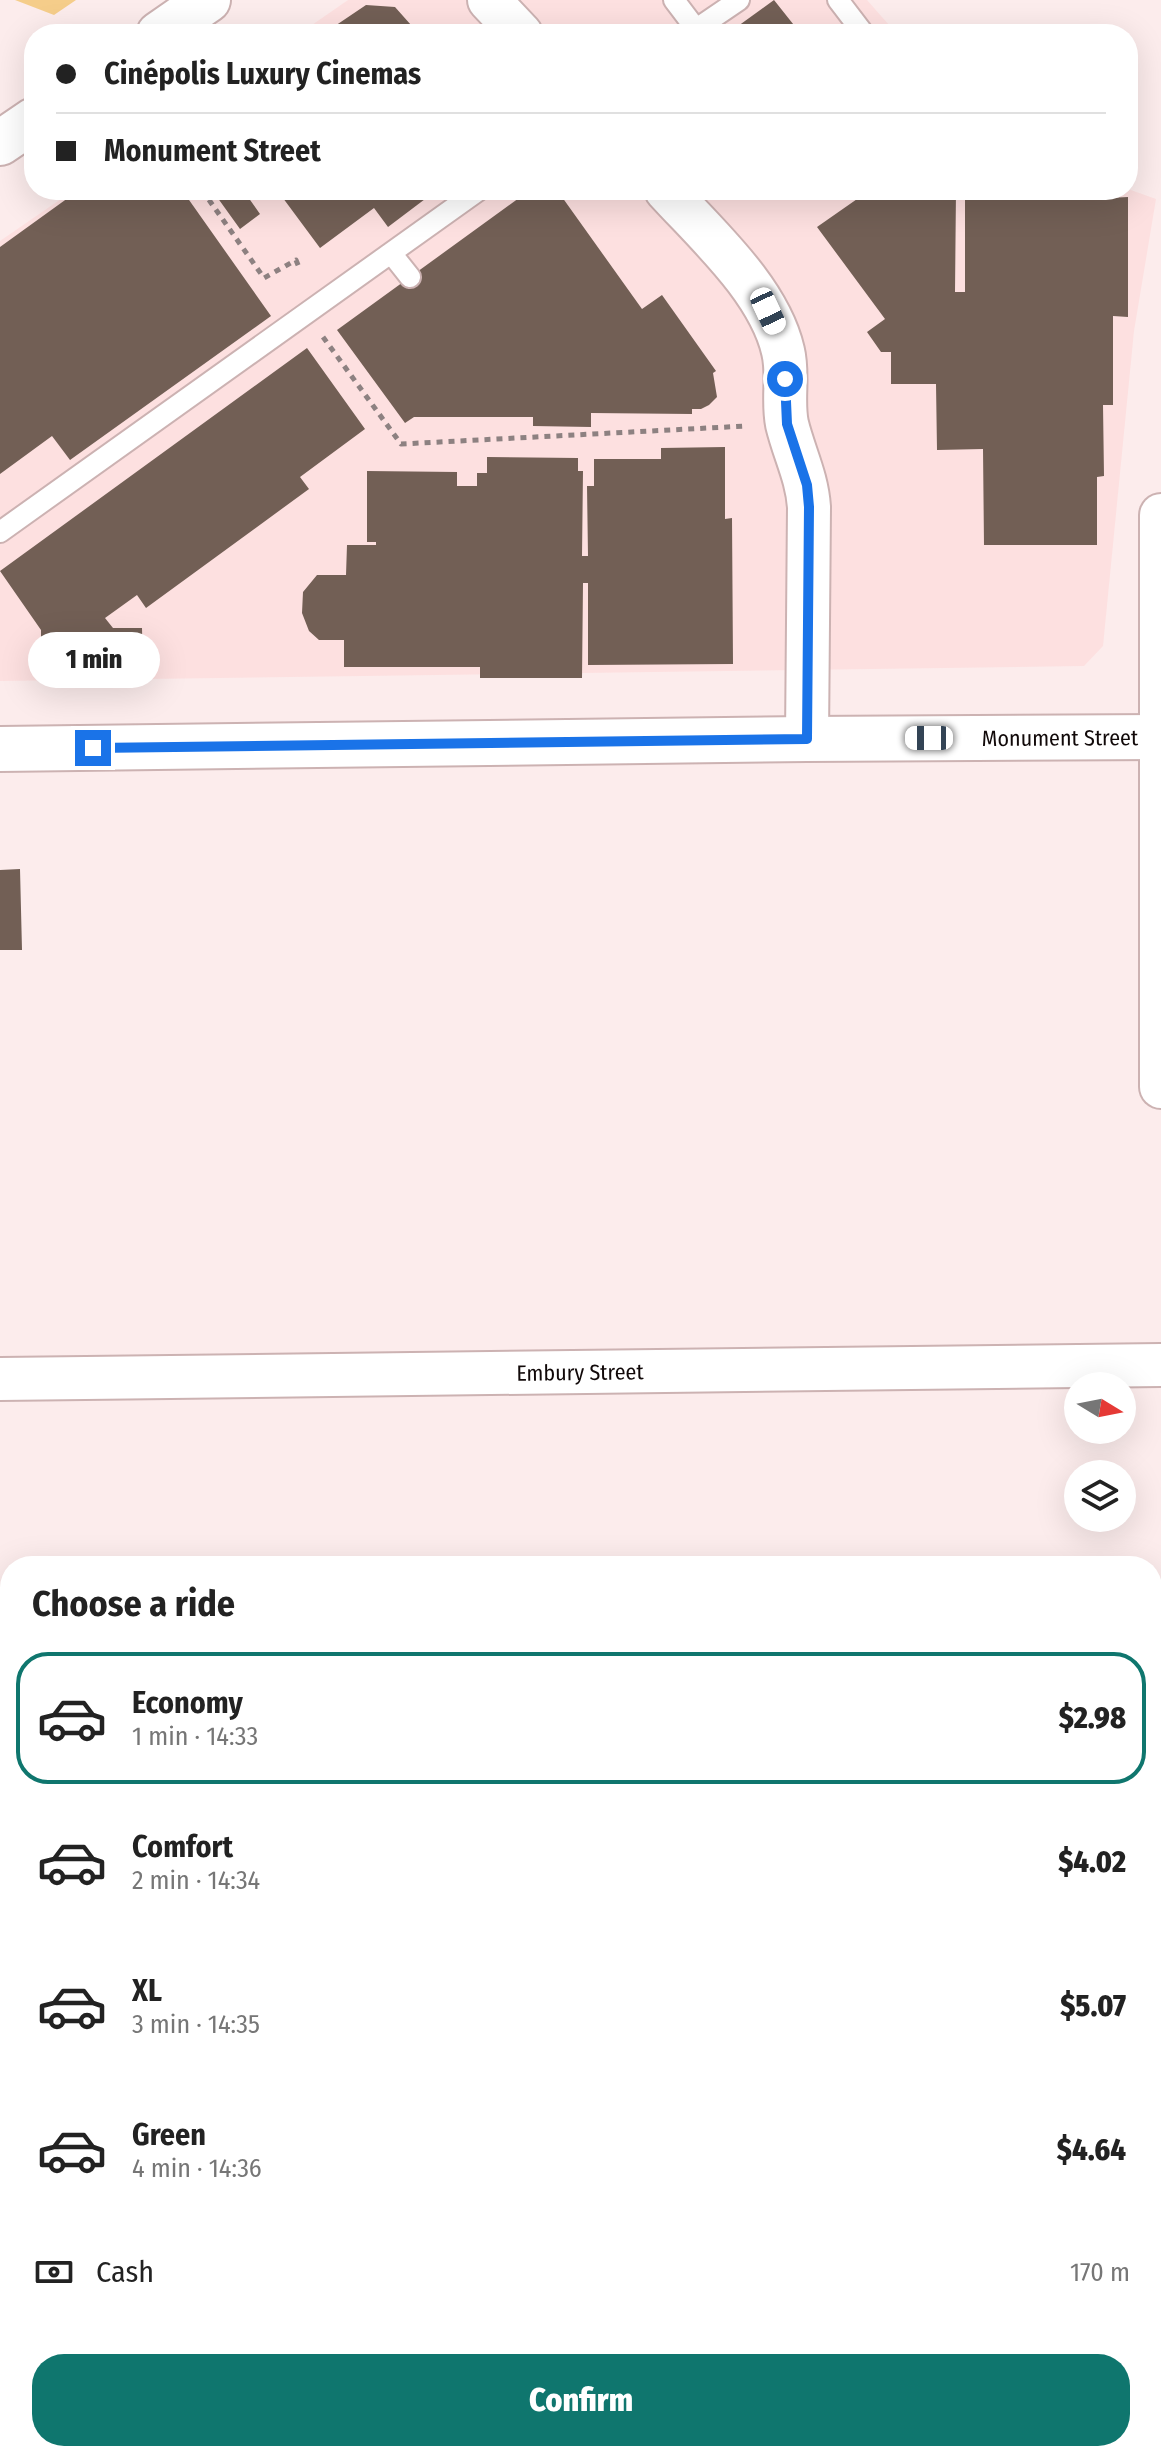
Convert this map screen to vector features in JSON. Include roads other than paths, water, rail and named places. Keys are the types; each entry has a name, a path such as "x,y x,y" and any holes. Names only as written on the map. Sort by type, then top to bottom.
{"street":[{"path":"173,24 208,0"},
{"path":"0,143 24,127"},
{"path":"675,200 749,284 768,311 784,354 787,424 807,485 809,507 807,739"},
{"path":"1161,515 1161,1087"},
{"name":"Monument Street","path":"0,749 1160,737"},
{"name":"Embury Street","path":"0,1379 1161,1365"}],"lane":[{"path":"674,0 689,24"},
{"path":"703,24 739,0"},
{"path":"838,0 856,24"},
{"path":"0,532 465,200"},
{"path":"391,253 410,277"}]}
